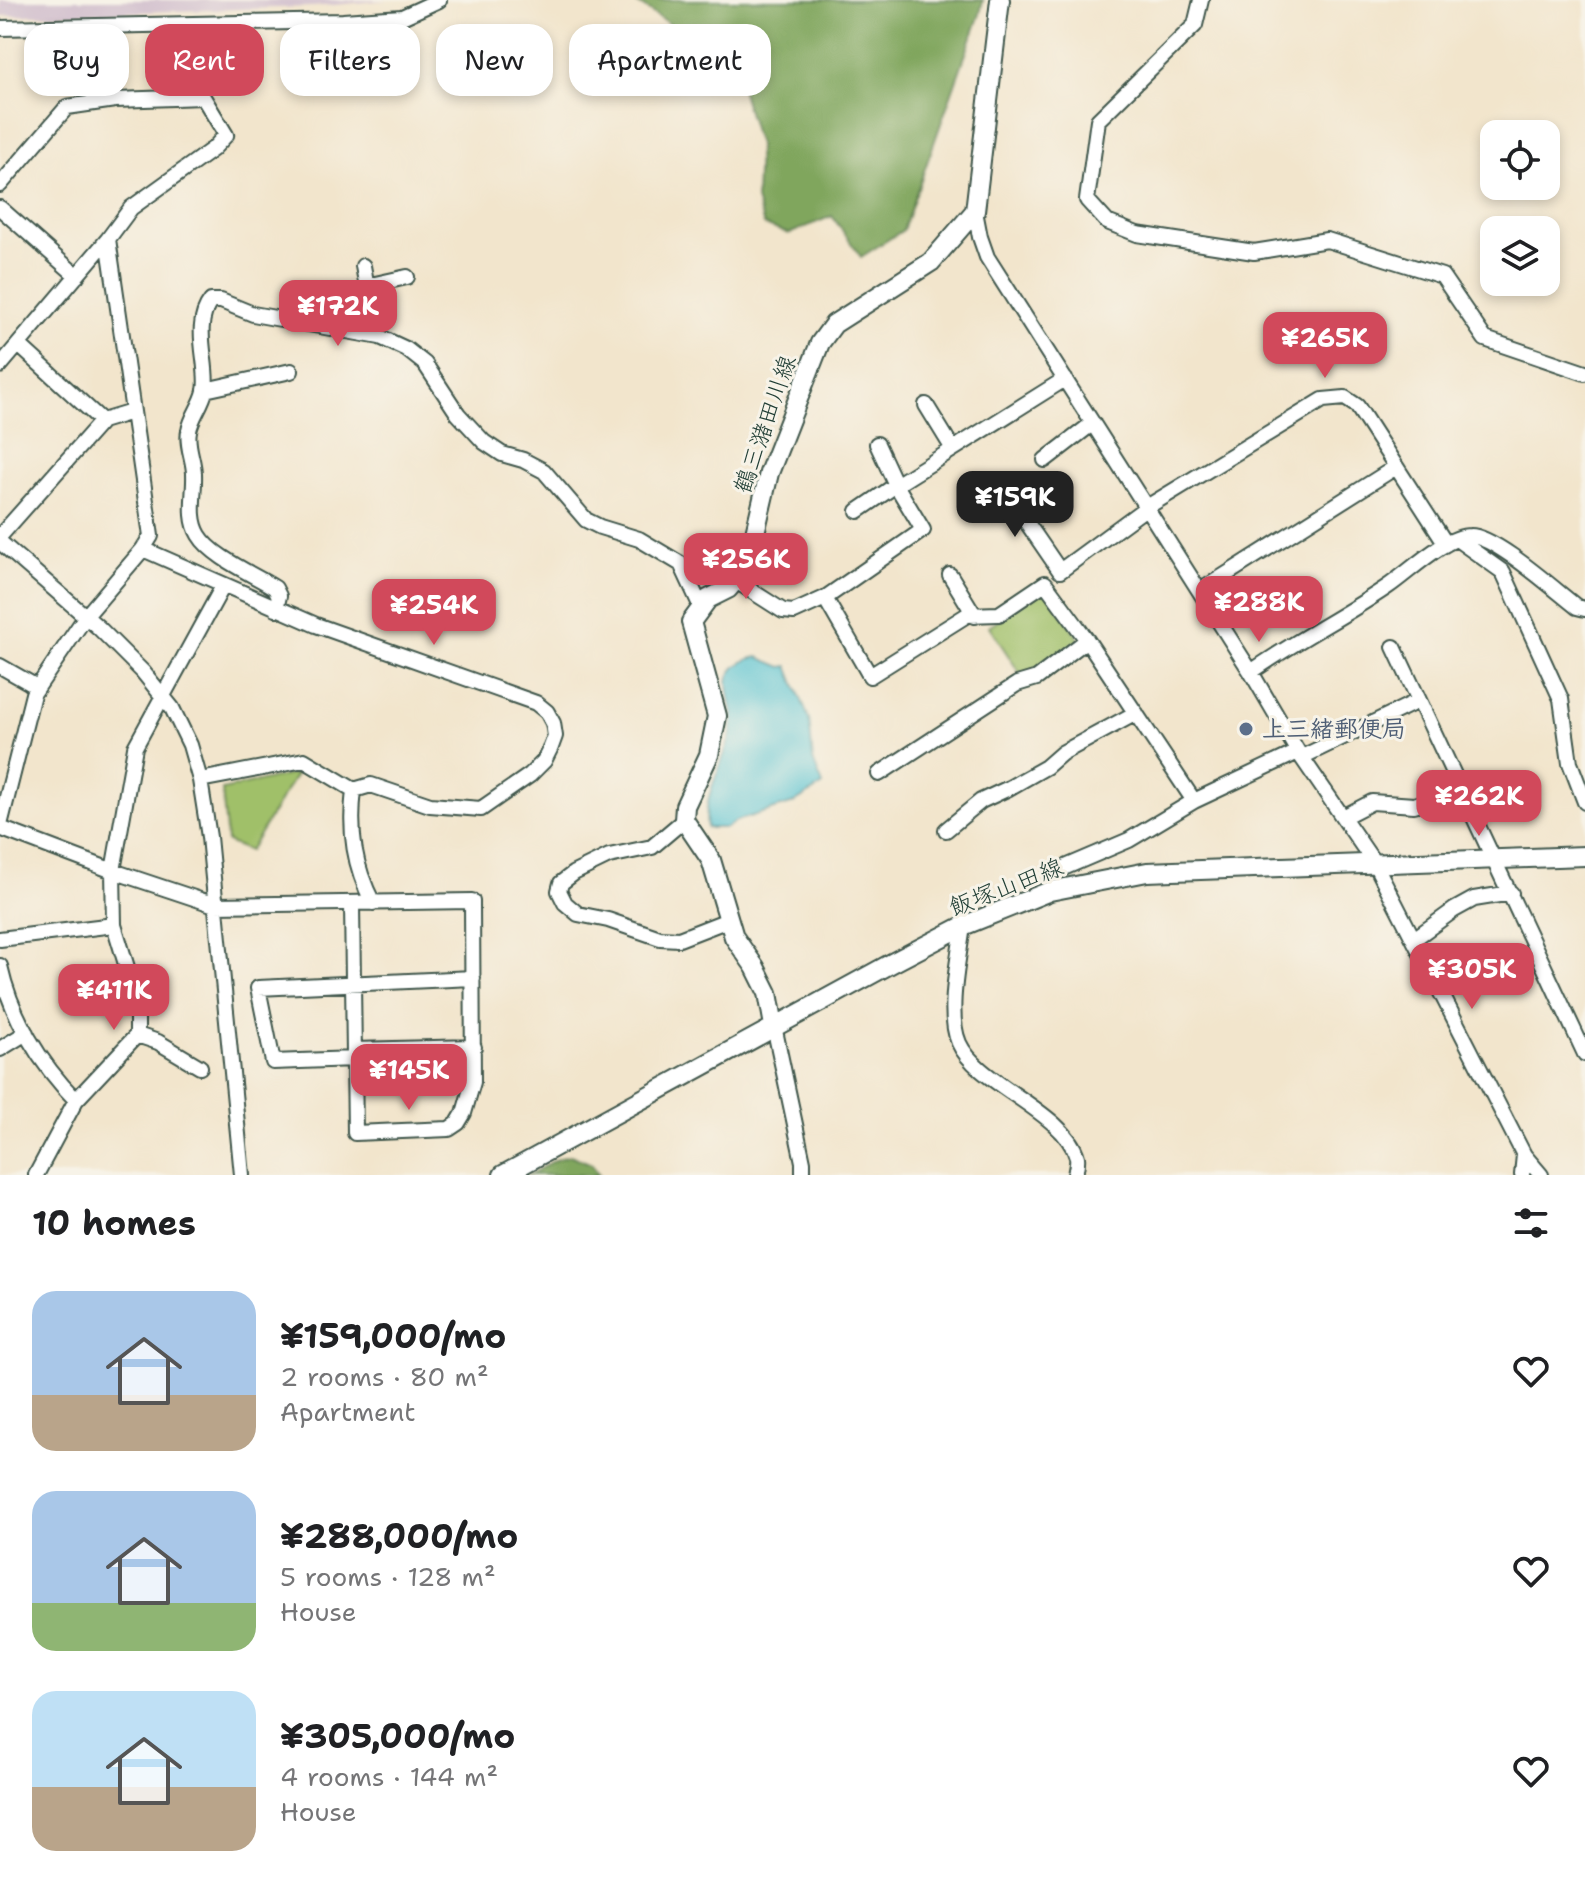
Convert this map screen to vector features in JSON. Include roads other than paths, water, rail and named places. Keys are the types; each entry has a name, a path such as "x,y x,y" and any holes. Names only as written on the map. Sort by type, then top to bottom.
{"main road":[{"path":"975,211 1000,0"},
{"name":"鶴三潴田川線","path":"736,581 747,567 769,473 820,343 834,324 931,262 975,211"},
{"path":"736,581 728,589 708,599 691,622 717,716 709,755 685,806 684,820 711,860 734,937 768,993 774,1026"},
{"name":"飯塚山田線","path":"503,1175 963,926 1050,891 1147,872 1585,856"}],"street":[{"path":"0,28 343,21 402,17 439,0"},
{"path":"1201,0 1195,25 1098,120 1087,200 1107,222 1137,234 1254,252 1327,240 1442,276 1485,339 1585,373"},
{"path":"0,185 67,107 115,100 203,97 226,135 223,141 131,208 0,366"},
{"path":"0,208 77,276"},
{"path":"975,211 987,257 1251,672 1300,755 1375,864 1524,1155 1541,1175"},
{"path":"108,239 151,536 86,616 37,687 28,708 0,826 113,871 215,905 472,901 473,1082 470,1100 458,1123 449,1129 355,1133 352,904"},
{"path":"363,266 376,336"},
{"path":"366,286 407,277"},
{"path":"276,609 279,596 275,588 211,549 199,536 193,522 194,473 188,435 205,390 203,321 211,301 221,301 253,314 376,336 406,349 425,364 458,414 484,442 502,454 544,471 586,520 639,539 681,564 701,607"},
{"path":"19,345 102,421"},
{"path":"205,390 291,371"},
{"path":"858,511 1065,379"},
{"path":"1001,485 1060,571 1147,507 1323,400 1345,398 1357,406 1396,467 1452,542 1503,572 1561,699 1570,763 1585,802"},
{"path":"926,405 953,449"},
{"path":"0,536 102,421 132,412"},
{"path":"1045,460 1093,423"},
{"path":"736,581 783,611 794,612 825,598 923,530 896,485 877,444"},
{"path":"1200,591 1396,467"},
{"path":"1251,672 1387,587 1452,542 1470,536 1490,541 1577,607 1585,609"},
{"path":"0,542 86,616 143,672 172,708 190,745 200,780 209,837 242,1175"},
{"path":"143,549 276,609 536,703 547,712 555,736 544,761 520,784 481,809 430,805 371,785 354,790 304,760 200,780"},
{"path":"950,575 975,616"},
{"path":"825,598 870,676 967,615 999,614 1045,583 1087,640 1194,801"},
{"path":"36,1175 76,1100 137,1035 137,1000 114,925 113,871 135,747 223,586"},
{"path":"879,774 1017,684 1037,678 1087,640"},
{"path":"1394,647 1585,1054"},
{"path":"0,666 37,687"},
{"path":"1054,872 1129,840 1194,801 1418,701"},
{"path":"946,830 981,801 1046,767 1062,753 1136,713"},
{"path":"354,790 351,816 354,851 373,903"},
{"path":"1343,817 1372,802 1414,805 1461,790"},
{"path":"684,820 652,847 609,856 574,873 561,883 559,891 565,903 578,914 608,920 660,938 679,939 728,920"},
{"path":"1414,939 1474,899 1511,893"},
{"path":"0,939 114,925"},
{"path":"963,926 954,1008 958,1042 972,1062 1068,1137 1078,1159 1075,1175"},
{"path":"0,966 26,1033 46,1066 76,1100"},
{"path":"473,978 258,988 273,1062 474,1047"},
{"path":"774,1026 803,1162 803,1175"},
{"path":"0,1049 26,1033"},
{"path":"137,1035 158,1042 200,1067"},
{"path":"1522,1175 1524,1155"}],"water":[{"path":"758,657 782,667 788,666 809,719 813,760 823,785 794,803 736,821 726,828 707,828 708,801 731,734 733,720 729,677 741,663"}],"place":[{"name":"上三緒郵便局","path":"1246,729"}]}
